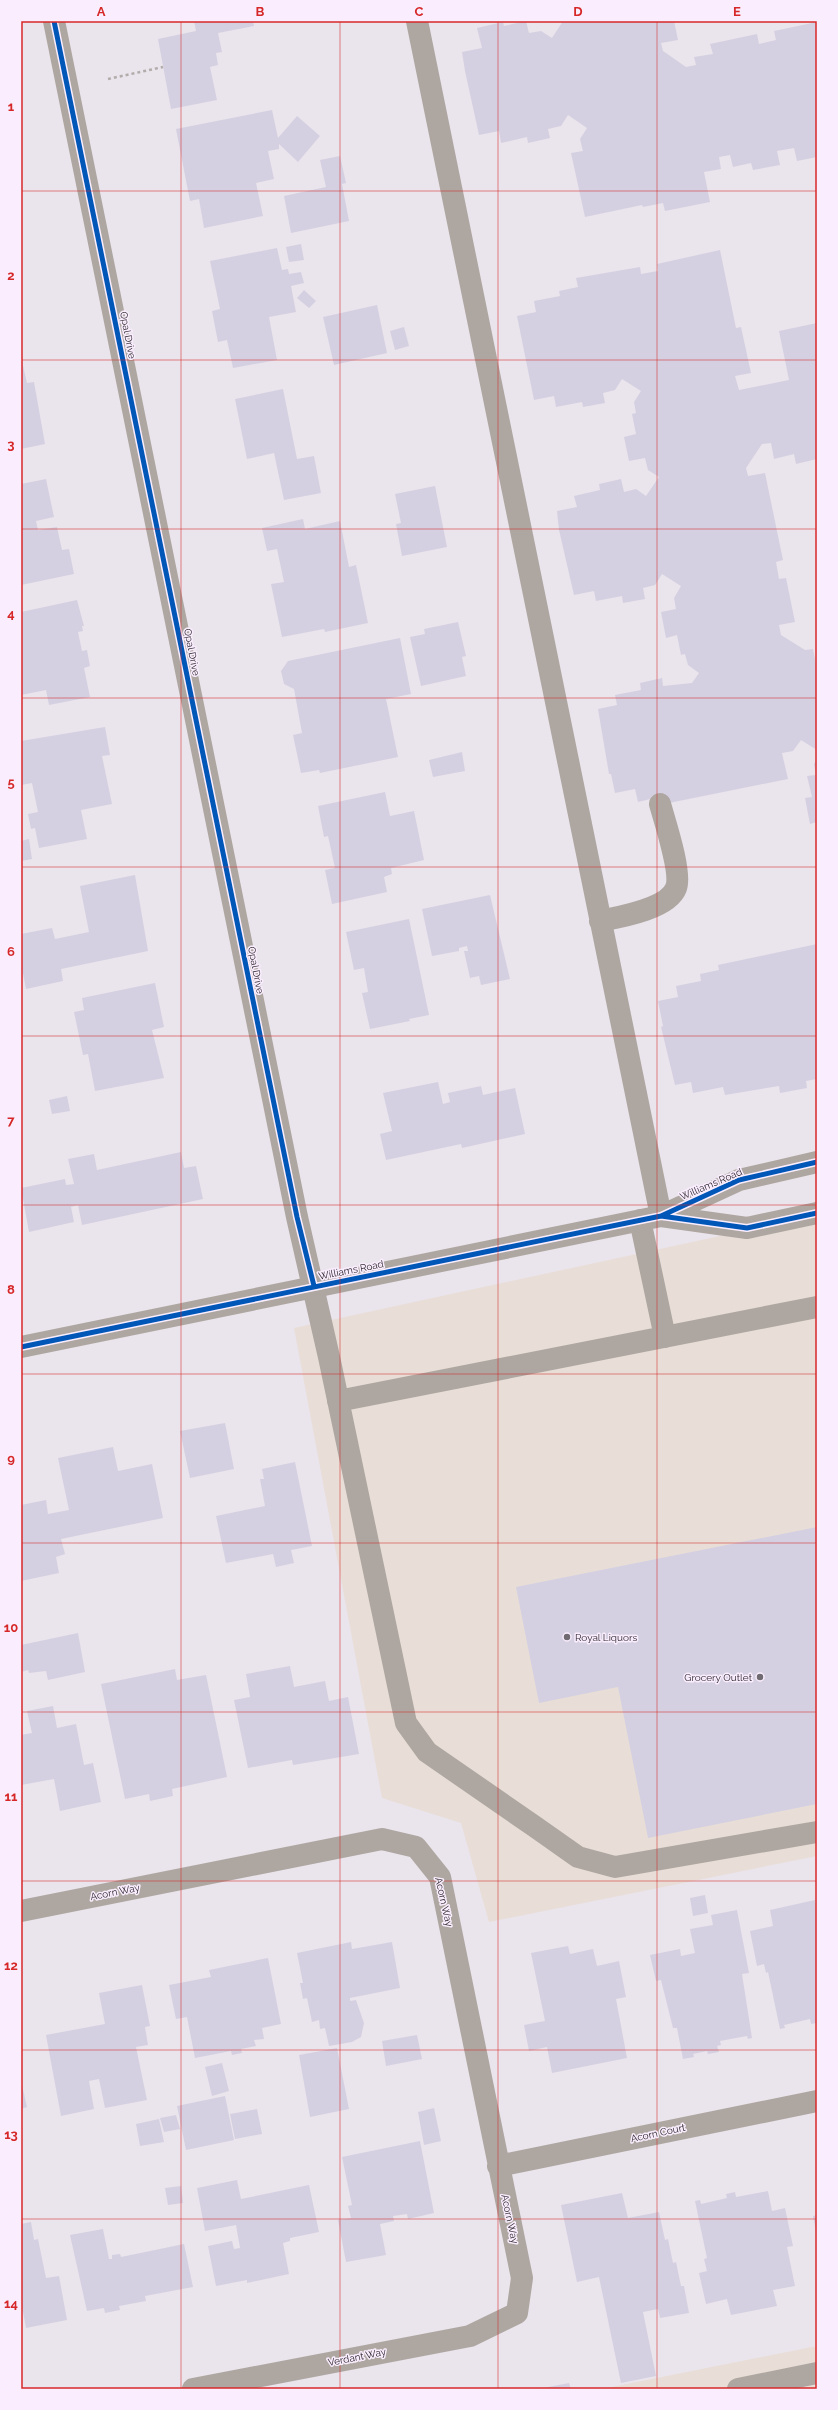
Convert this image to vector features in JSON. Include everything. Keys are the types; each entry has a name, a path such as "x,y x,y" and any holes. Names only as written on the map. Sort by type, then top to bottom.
{"street":[{"name":"Opal Drive","path":"54,21 297,1217 314,1286 406,1723 427,1752 578,1856 614,1867 817,1832"},
{"path":"417,21 600,921 650,1218 665,1337"},
{"path":"600,921 653,907 669,898 677,888 677,868 660,804"},
{"name":"Williams Road","path":"21,1347 650,1218 738,1180 817,1162"},
{"name":"Williams Road","path":"650,1218 747,1228 817,1213"},
{"path":"338,1401 817,1307"},
{"name":"Acorn Way","path":"21,1911 382,1839 416,1847 440,1876 522,2278 517,2313"},
{"name":"Acorn Court","path":"498,2166 817,2101"},
{"name":"Verdant Way","path":"193,2389 470,2336 517,2313"},
{"path":"738,2389 817,2373"}],"path":[{"path":"108,79 163,67"}],"shaded area":[{"path":"817,1215 817,1856 489,1922 461,1823 382,1798 294,1328"},
{"path":"817,2346 817,2389 602,2389"}],"building":[{"path":"194,21 253,21 254,26 218,33 222,52 216,53 218,65 210,67 217,100 171,109 158,39 196,31"},
{"path":"526,21 529,33 541,31 552,38 563,21 674,21 678,40 661,43 663,51 686,67 696,65 694,57 713,54 710,44 757,34 759,44 776,40 774,31 817,22 817,157 797,161 794,148 777,151 780,165 753,170 751,163 733,167 730,155 719,157 721,169 704,172 710,202 665,211 663,203 643,207 642,205 585,217 571,153 583,151 580,139 587,128 568,115 561,126 548,129 550,138 528,143 527,137 501,143 499,131 479,135 462,52 482,48 477,28 503,22 504,26"},
{"path":"272,110 278,138 297,116 320,136 298,162 279,144 279,149 268,151 274,179 256,183 263,216 204,228 199,199 190,201 176,129"},
{"path":"340,156 346,183 342,184 349,221 291,233 284,196 326,187 320,160"},
{"path":"301,244 304,260 289,262 286,247"},
{"path":"277,248 282,270 288,269 289,274 301,272 304,283 291,286 296,312 269,317 277,360 233,368 227,340 218,342 212,311 220,309 210,261"},
{"path":"720,250 736,328 741,327 751,373 735,376 739,390 789,380 779,331 817,323 817,459 796,464 794,454 774,459 771,443 762,444 746,468 748,476 765,473 783,560 776,562 779,579 786,578 795,622 779,625 781,635 805,650 813,649 817,669 817,750 801,740 793,751 782,753 788,779 664,804 663,796 638,802 635,789 615,793 611,774 609,774 598,709 617,705 615,695 641,690 640,683 662,678 663,686 692,683 699,673 688,665 685,654 681,655 677,635 666,638 661,612 676,609 674,598 681,586 662,574 655,585 643,588 645,599 623,603 622,596 596,601 594,591 574,595 559,530 557,511 577,507 574,496 600,490 599,484 621,479 624,492 636,489 646,496 659,477 648,470 645,458 629,461 624,437 636,434 632,414 636,413 634,402 641,391 622,379 615,390 603,393 605,403 583,407 582,402 556,407 554,396 534,400 517,316 536,312 534,301 560,296 559,291 578,287 576,278 640,267 641,274 658,271 657,264"},
{"path":"304,290 316,301 309,308 297,298"},
{"path":"377,305 387,353 334,365 323,317"},
{"path":"404,327 409,346 395,350 390,331"},
{"path":"21,357 27,383 34,382 45,444 21,449"},
{"path":"283,389 297,459 314,456 321,493 284,500 274,453 247,459 235,399"},
{"path":"46,479 54,517 36,521 38,530 57,527 62,550 69,549 74,574 21,585 21,484"},
{"path":"435,486 447,547 402,556 396,524 401,523 395,494"},
{"path":"303,519 305,529 340,521 349,567 356,565 368,623 325,632 324,629 282,637 271,584 284,582 277,549 267,551 262,528"},
{"path":"77,600 84,626 82,626 83,631 78,632 82,651 87,650 90,666 84,668 90,697 49,705 46,690 21,695 21,612"},
{"path":"458,622 466,656 462,657 466,676 421,686 410,637 425,634 424,629"},
{"path":"400,638 411,694 386,699 398,757 320,773 319,770 301,773 293,735 302,733 294,689 284,684 281,671 288,661"},
{"path":"105,727 110,755 102,756 112,804 81,810 87,839 39,848 35,828 31,829 28,814 38,812 32,783 21,785 21,741"},
{"path":"462,752 465,771 433,777 429,760"},
{"path":"817,759 817,822 810,824 805,798 812,797 807,776 816,775 814,764"},
{"path":"385,792 390,816 414,811 424,860 391,868 392,874 384,877 387,892 332,904 325,870 335,868 328,836 324,837 318,806"},
{"path":"29,839 32,859 21,861 21,841"},
{"path":"135,875 148,951 61,969 63,981 26,989 21,963 21,934 52,928 55,939 89,932 80,886"},
{"path":"490,895 510,979 481,985 479,976 470,978 464,951 468,951 467,946 459,948 459,951 432,956 422,909"},
{"path":"409,919 429,1015 409,1019 410,1021 370,1029 362,993 368,992 364,968 354,970 346,932"},
{"path":"817,944 817,1079 806,1081 807,1088 780,1093 779,1086 725,1095 723,1087 693,1093 691,1082 675,1085 661,1027 663,1026 658,1001 678,997 676,986 701,981 700,974 719,970 718,965"},
{"path":"155,983 164,1027 152,1030 164,1078 95,1091 88,1054 83,1055 74,1012 84,1010 82,998"},
{"path":"438,1082 443,1104 450,1102 448,1093 481,1086 483,1095 515,1088 525,1134 462,1148 461,1144 386,1160 380,1134 392,1131 383,1093"},
{"path":"67,1096 70,1111 52,1114 49,1100"},
{"path":"181,1152 184,1168 196,1166 203,1199 82,1225 78,1205 71,1207 74,1222 29,1232 21,1188 65,1179 66,1185 74,1184 68,1159 94,1154 97,1170"},
{"path":"225,1423 234,1469 190,1478 180,1431"},
{"path":"113,1447 118,1471 152,1464 163,1518 61,1539 65,1554 56,1557 59,1573 21,1581 21,1505 46,1500 48,1514 69,1510 58,1458"},
{"path":"295,1462 312,1546 291,1550 294,1563 276,1567 273,1554 226,1563 216,1516 265,1506 260,1479 264,1479 262,1469"},
{"path":"817,1527 817,1804 648,1838 618,1687 539,1703 516,1587"},
{"path":"78,1633 85,1672 48,1680 46,1671 29,1673 28,1670 21,1672 21,1645"},
{"path":"290,1666 294,1687 325,1681 329,1701 348,1697 359,1754 293,1765 292,1760 248,1768 234,1700 250,1697 246,1674"},
{"path":"175,1669 177,1680 206,1675 227,1777 172,1789 173,1796 150,1801 149,1794 125,1799 101,1684"},
{"path":"53,1706 57,1728 76,1724 84,1765 93,1763 101,1802 60,1811 54,1779 21,1785 21,1735 32,1733 27,1711"},
{"path":"705,1895 708,1913 693,1916 690,1898"},
{"path":"815,1900 817,1911 817,2023 811,2024 810,2019 784,2025 785,2028 780,2029 768,1972 766,1973 764,1964 757,1966 750,1931 773,1926 770,1910"},
{"path":"737,1910 749,1973 742,1974 752,2038 748,2039 747,2036 720,2041 721,2045 717,2046 719,2052 708,2054 707,2051 693,2054 694,2057 683,2059 677,2028 673,2028 661,1980 656,1981 650,1955 680,1949 681,1956 695,1953 690,1929 713,1925 711,1915"},
{"path":"351,1942 352,1949 392,1942 400,1988 350,1998 350,2001 356,2000 364,2023 361,2037 352,2042 329,2046 325,2028 320,2029 319,2020 312,2022 307,1998 303,1999 300,1983 303,1983 297,1953"},
{"path":"568,1946 570,1954 593,1949 597,1966 619,1961 626,1997 616,1999 627,2058 552,2073 547,2047 529,2051 524,2025 545,2021 531,1953"},
{"path":"268,1958 281,2024 262,2028 264,2039 254,2040 256,2046 241,2049 242,2053 232,2055 231,2051 195,2058 187,2017 176,2019 169,1985 211,1977 209,1970"},
{"path":"142,1985 150,2026 145,2027 148,2045 136,2047 147,2100 105,2108 99,2079 89,2081 94,2109 61,2116 46,2035 105,2024 99,1993"},
{"path":"417,2035 422,2059 386,2066 382,2041"},
{"path":"337,2048 349,2109 310,2117 299,2055"},
{"path":"222,2063 229,2091 212,2096 205,2067"},
{"path":"21,2081 27,2107 21,2109"},
{"path":"225,2096 234,2140 186,2150 177,2106"},
{"path":"434,2108 441,2141 424,2145 418,2112"},
{"path":"257,2109 262,2134 235,2139 230,2114"},
{"path":"176,2115 180,2129 164,2132 160,2118"},
{"path":"159,2119 164,2142 140,2146 136,2124"},
{"path":"420,2141 434,2213 408,2219 407,2214 393,2216 394,2221 380,2224 386,2255 346,2262 338,2220 351,2218 348,2206 352,2205 342,2157"},
{"path":"237,2180 241,2199 309,2185 319,2232 290,2238 290,2241 283,2243 289,2274 247,2283 247,2280 216,2286 208,2246 232,2241 234,2249 240,2248 236,2225 205,2231 197,2188"},
{"path":"181,2186 183,2203 168,2205 165,2188"},
{"path":"768,2191 772,2211 785,2208 793,2246 787,2247 795,2286 773,2290 777,2306 731,2315 727,2299 706,2304 699,2273 707,2271 704,2259 707,2258 695,2201 700,2200 701,2204 727,2198 726,2194 735,2192 736,2197"},
{"path":"622,2193 628,2218 659,2212 665,2240 668,2239 673,2263 676,2262 681,2286 684,2286 689,2313 660,2318 658,2309 643,2312 656,2376 621,2383 599,2277 577,2282 561,2205"},
{"path":"817,2215 817,2232 816,2232 813,2216"},
{"path":"31,2222 34,2240 38,2239 46,2278 59,2276 67,2320 26,2328 21,2301 21,2224"},
{"path":"103,2229 109,2259 112,2259 112,2255 120,2254 121,2257 184,2244 193,2287 145,2296 146,2301 119,2306 120,2310 105,2313 104,2308 87,2311 70,2235"},
{"path":"569,2383 571,2389 543,2389 543,2388"}],"cycle path":[{"path":"54,21 297,1217 314,1286"},
{"path":"21,1347 661,1216 739,1180 817,1162"},
{"path":"661,1216 747,1228 817,1213"}],"place":[{"name":"Royal Liquors","path":"567,1637"},
{"name":"Grocery Outlet","path":"760,1677"}]}
